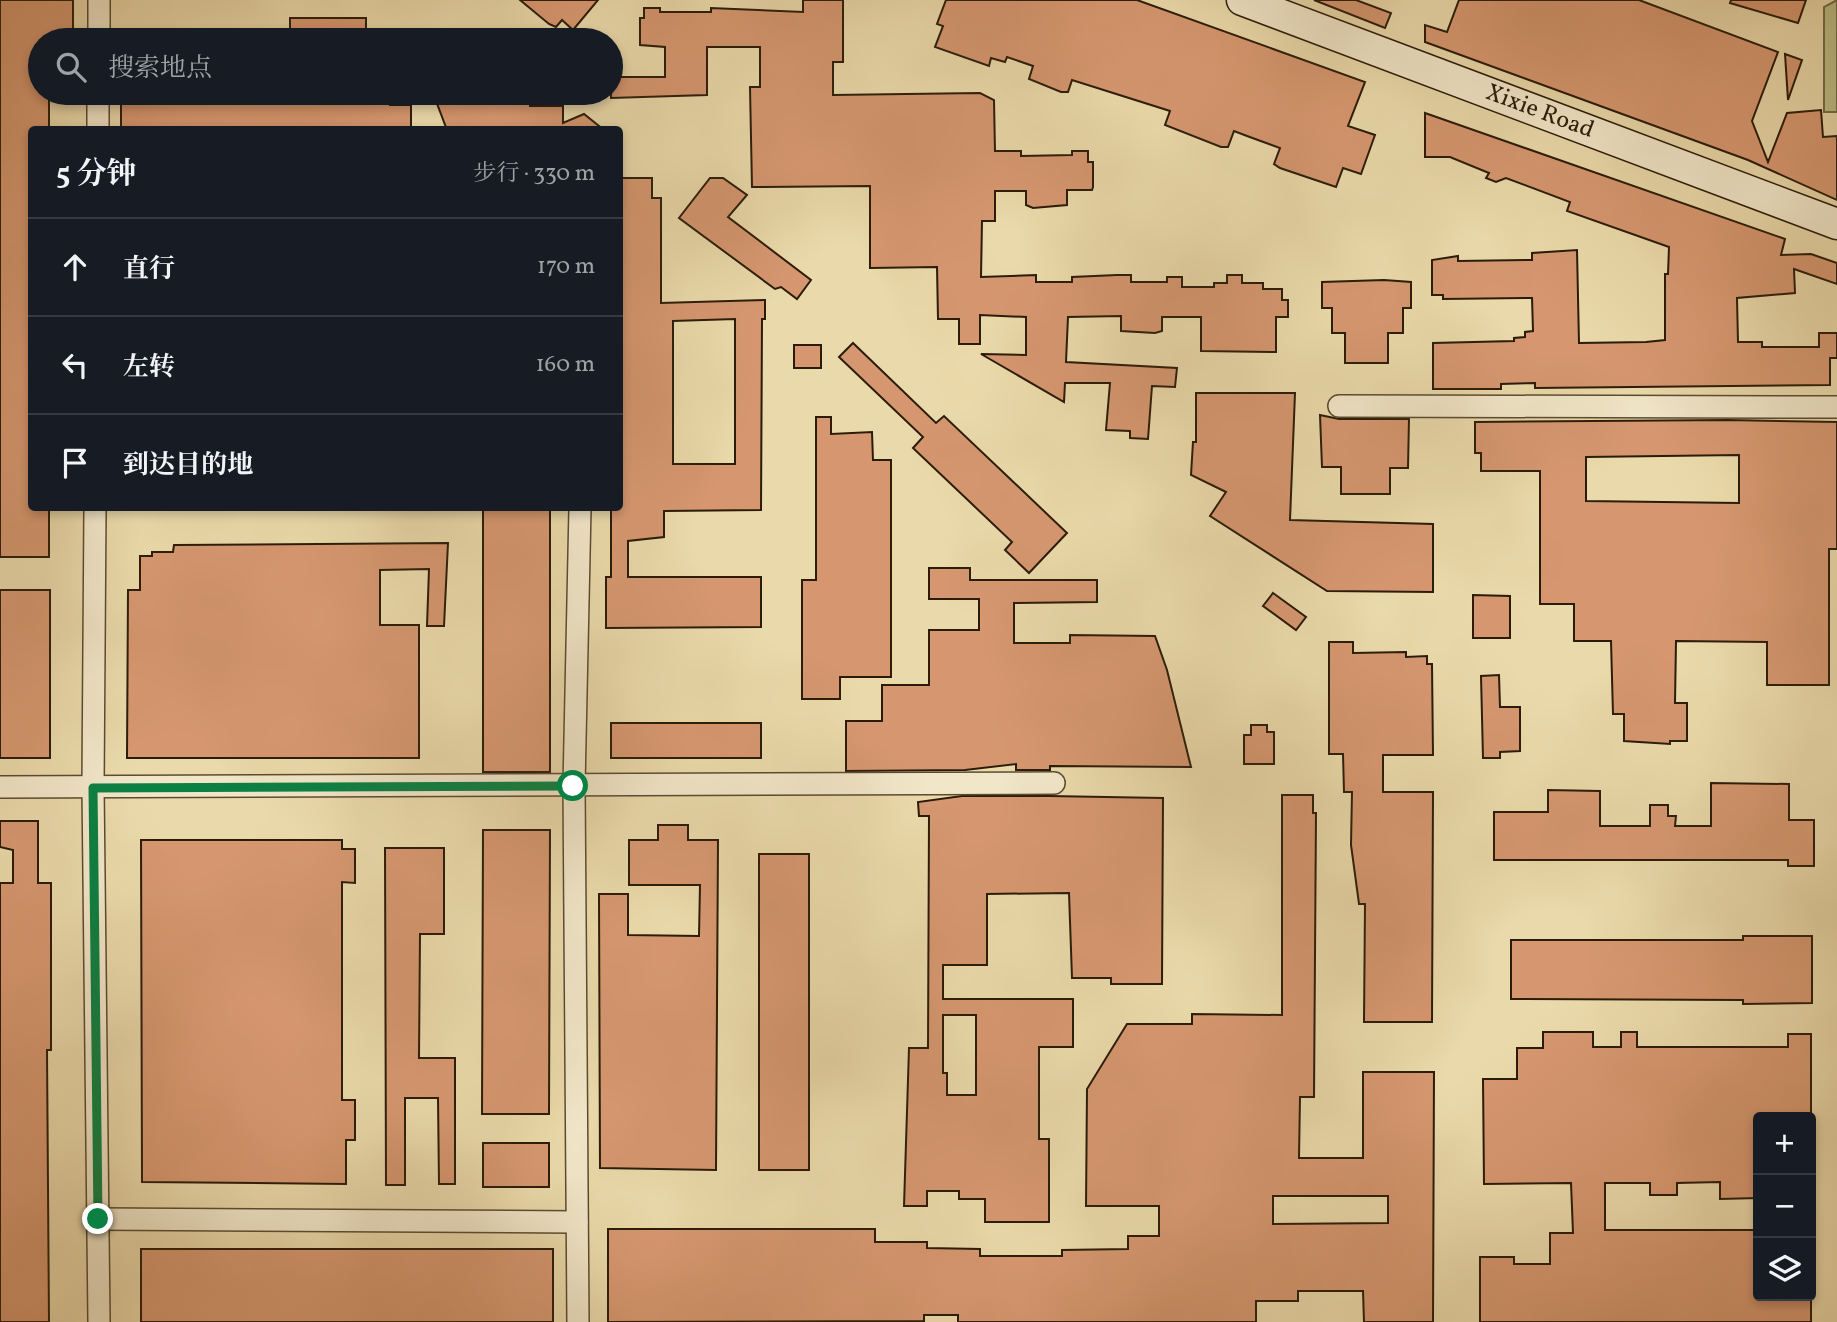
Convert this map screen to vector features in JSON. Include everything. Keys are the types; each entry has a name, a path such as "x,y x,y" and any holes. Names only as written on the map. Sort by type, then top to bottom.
{"street":[{"path":"99,0 99,28"},
{"name":"Xixie Road","path":"1242,0 1837,224"},
{"path":"98,105 98,126"},
{"path":"1339,406 1837,407"},
{"path":"95,511 93,788 99,1322"},
{"path":"578,1322 573,786 580,511"},
{"path":"0,787 1054,783"},
{"path":"98,1219 577,1222"}],"green space":[{"path":"1837,0 1837,112 1824,112 1824,7"}],"building":[{"path":"0,0 73,0 73,28 28,28 28,105 49,105 49,126 28,126 28,511 49,511 49,557 0,557"},
{"path":"520,0 598,0 575,28 562,20 556,27"},
{"path":"803,0 843,0 843,62 833,62 833,95 980,93 994,100 995,151 1021,151 1021,156 1072,155 1072,151 1088,151 1088,162 1093,162 1092,190 1067,190 1067,205 1033,208 1026,205 1026,191 995,191 995,221 982,221 981,277 1036,275 1036,282 1072,282 1072,277 1131,275 1131,282 1167,282 1167,277 1182,277 1182,287 1214,287 1214,283 1227,283 1227,275 1242,275 1242,283 1263,283 1263,289 1282,289 1282,300 1288,300 1288,317 1276,317 1276,352 1201,351 1201,317 1162,317 1162,331 1155,333 1121,331 1121,316 1068,317 1066,362 1177,368 1175,387 1152,386 1148,439 1130,438 1130,431 1106,430 1110,383 1065,383 1064,402 981,354 1026,355 1026,317 980,315 980,344 959,344 959,319 938,319 937,267 870,268 870,186 752,187 750,87 760,87 760,47 707,47 707,95 623,98 623,77 665,77 665,47 640,45 640,18 644,18 644,8 660,8 660,12 711,12 711,8 803,12"},
{"path":"946,0 1137,0 1365,82 1348,126 1375,135 1361,174 1343,168 1336,187 1280,168 1274,164 1280,148 1234,131 1228,147 1221,147 1165,125 1170,111 1072,80 1068,92 1061,92 1029,79 1033,66 1007,57 1005,62 991,58 989,66 935,47 943,26 937,24"},
{"path":"1314,0 1356,0 1391,13 1385,28"},
{"path":"1459,0 1639,0 1778,52 1752,121 1768,162 1787,113 1821,110 1823,137 1837,136 1837,200 1748,160 1425,42 1425,25 1447,32"},
{"path":"1731,0 1806,0 1798,23 1730,3"},
{"path":"290,18 366,18 366,28 290,28"},
{"path":"1785,54 1802,60 1788,100"},
{"path":"121,105 411,105 411,126 121,126"},
{"path":"438,105 563,106 563,123 584,114 599,126 445,126"},
{"path":"1425,113 1785,239 1781,255 1811,254 1837,263 1837,284 1794,269 1795,293 1737,298 1738,342 1762,342 1762,347 1819,347 1819,333 1837,333 1837,358 1830,358 1830,385 1535,388 1535,383 1501,384 1501,389 1433,389 1433,343 1514,341 1514,338 1525,337 1525,332 1533,331 1532,298 1443,299 1443,295 1432,295 1432,260 1458,256 1458,261 1532,260 1532,253 1577,250 1579,343 1646,342 1665,340 1665,274 1668,274 1669,247 1567,211 1570,202 1506,178 1496,182 1486,178 1489,173 1450,157 1425,157"},
{"path":"623,178 652,178 652,198 661,198 661,303 765,300 765,319 762,319 761,510 664,511 664,537 628,541 628,577 761,577 761,627 606,628 606,577 611,577 611,511 623,511","holes":["735,319 735,464 673,464 673,321"]},
{"path":"710,178 723,178 747,195 728,217 811,280 797,299 781,287 775,289 679,218"},
{"path":"1322,282 1411,282 1411,308 1403,308 1403,333 1388,333 1388,363 1345,363 1345,333 1332,333 1332,308 1322,308"},
{"path":"853,343 936,423 944,416 1067,533 1029,573 1005,550 1012,542 913,448 923,437 839,357"},
{"path":"794,345 821,345 821,368 794,368"},
{"path":"1196,393 1295,393 1290,520 1433,524 1433,592 1327,591 1210,516 1226,492 1191,475 1193,442 1196,442"},
{"path":"1320,415 1339,419 1409,419 1408,468 1390,468 1390,494 1341,494 1341,467 1322,467"},
{"path":"816,417 831,417 831,434 872,432 873,460 891,460 891,677 840,677 840,699 802,699 802,580 816,580"},
{"path":"1475,422 1837,422 1837,549 1829,549 1829,685 1767,685 1767,642 1676,641 1675,703 1687,703 1687,741 1670,741 1670,744 1624,741 1624,714 1613,714 1611,641 1574,641 1574,604 1540,604 1540,471 1481,471 1481,453 1475,453","holes":["1739,455 1739,503 1586,501 1586,457"]},
{"path":"483,511 550,511 550,772 483,772"},
{"path":"448,543 444,626 427,626 429,569 380,570 380,625 419,625 419,758 127,758 128,590 140,590 140,556 152,556 152,552 173,552 174,545"},
{"path":"929,568 970,568 970,580 1097,580 1097,602 1014,603 1014,643 1070,643 1070,635 1155,636 1167,670 1191,767 1050,766 1050,770 1016,770 1016,764 965,770 846,771 846,721 882,721 882,685 929,685 929,630 979,630 979,599 929,599"},
{"path":"0,590 50,590 50,758 0,758"},
{"path":"1273,593 1306,617 1296,630 1263,606"},
{"path":"1473,595 1510,596 1510,638 1473,638"},
{"path":"1329,642 1353,642 1353,653 1406,652 1406,657 1427,656 1427,664 1432,664 1433,755 1383,755 1383,792 1433,792 1432,1022 1364,1022 1365,904 1359,904 1351,845 1352,792 1344,792 1343,754 1329,754"},
{"path":"1499,675 1500,707 1520,707 1520,751 1500,752 1500,758 1483,758 1481,676"},
{"path":"611,723 761,723 761,758 611,758"},
{"path":"1251,725 1267,725 1267,732 1274,732 1274,764 1244,764 1244,735 1251,735"},
{"path":"1711,783 1789,784 1789,820 1814,820 1814,866 1788,866 1788,860 1494,860 1494,812 1548,812 1548,790 1600,791 1600,826 1650,826 1650,805 1668,805 1668,816 1676,816 1675,826 1711,826"},
{"path":"1282,795 1313,795 1313,813 1316,813 1314,1097 1300,1097 1299,1158 1363,1158 1363,1072 1434,1072 1433,1322 1364,1322 1363,1291 1298,1291 1298,1301 1256,1301 1256,1322 958,1322 958,1315 924,1315 924,1321 608,1322 608,1229 875,1229 875,1242 927,1242 927,1248 980,1249 980,1256 1062,1256 1062,1250 1128,1249 1128,1236 1159,1236 1159,1206 1086,1206 1087,1089 1127,1024 1192,1024 1192,1014 1282,1015","holes":["1273,1196 1388,1196 1388,1223 1273,1224"]},
{"path":"962,796 1163,798 1162,984 1111,984 1111,978 1072,978 1069,893 987,894 987,965 943,965 943,999 1073,999 1073,1047 1039,1047 1039,1139 1049,1139 1049,1222 985,1222 985,1199 959,1199 959,1191 927,1191 927,1206 904,1206 909,1048 928,1048 929,816 919,816 918,802","holes":["943,1015 976,1015 976,1095 947,1095 947,1073 943,1073"]},
{"path":"0,821 38,821 38,883 51,883 51,1050 47,1050 49,1322 0,1322 0,883 13,883 13,850 0,847"},
{"path":"658,825 688,825 688,840 718,840 716,1170 600,1168 599,894 628,894 628,935 699,936 700,885 629,885 629,840 658,840"},
{"path":"483,830 550,830 549,1114 482,1114"},
{"path":"141,840 342,840 342,849 355,849 355,883 342,882 342,1100 355,1100 355,1140 346,1140 346,1184 142,1182"},
{"path":"385,848 444,848 444,934 420,934 419,1058 455,1058 455,1184 439,1184 438,1098 405,1098 405,1185 386,1185"},
{"path":"759,854 809,854 809,1170 759,1170"},
{"path":"1743,936 1812,936 1812,1003 1511,999 1511,940 1743,940"},
{"path":"1543,1032 1593,1032 1593,1047 1621,1047 1621,1032 1637,1032 1637,1047 1788,1047 1788,1034 1811,1034 1811,1112 1753,1112 1753,1198 1720,1199 1720,1182 1677,1183 1677,1195 1650,1195 1650,1183 1605,1183 1605,1230 1753,1230 1753,1301 1811,1301 1811,1322 1480,1322 1480,1257 1514,1257 1514,1264 1550,1264 1550,1233 1573,1233 1571,1183 1484,1184 1483,1079 1517,1079 1517,1048 1543,1048"},
{"path":"483,1143 549,1143 549,1187 483,1187"},
{"path":"141,1249 553,1249 553,1322 141,1322"}],"route":[{"path":"98,1219 93,788 573,786"}]}
